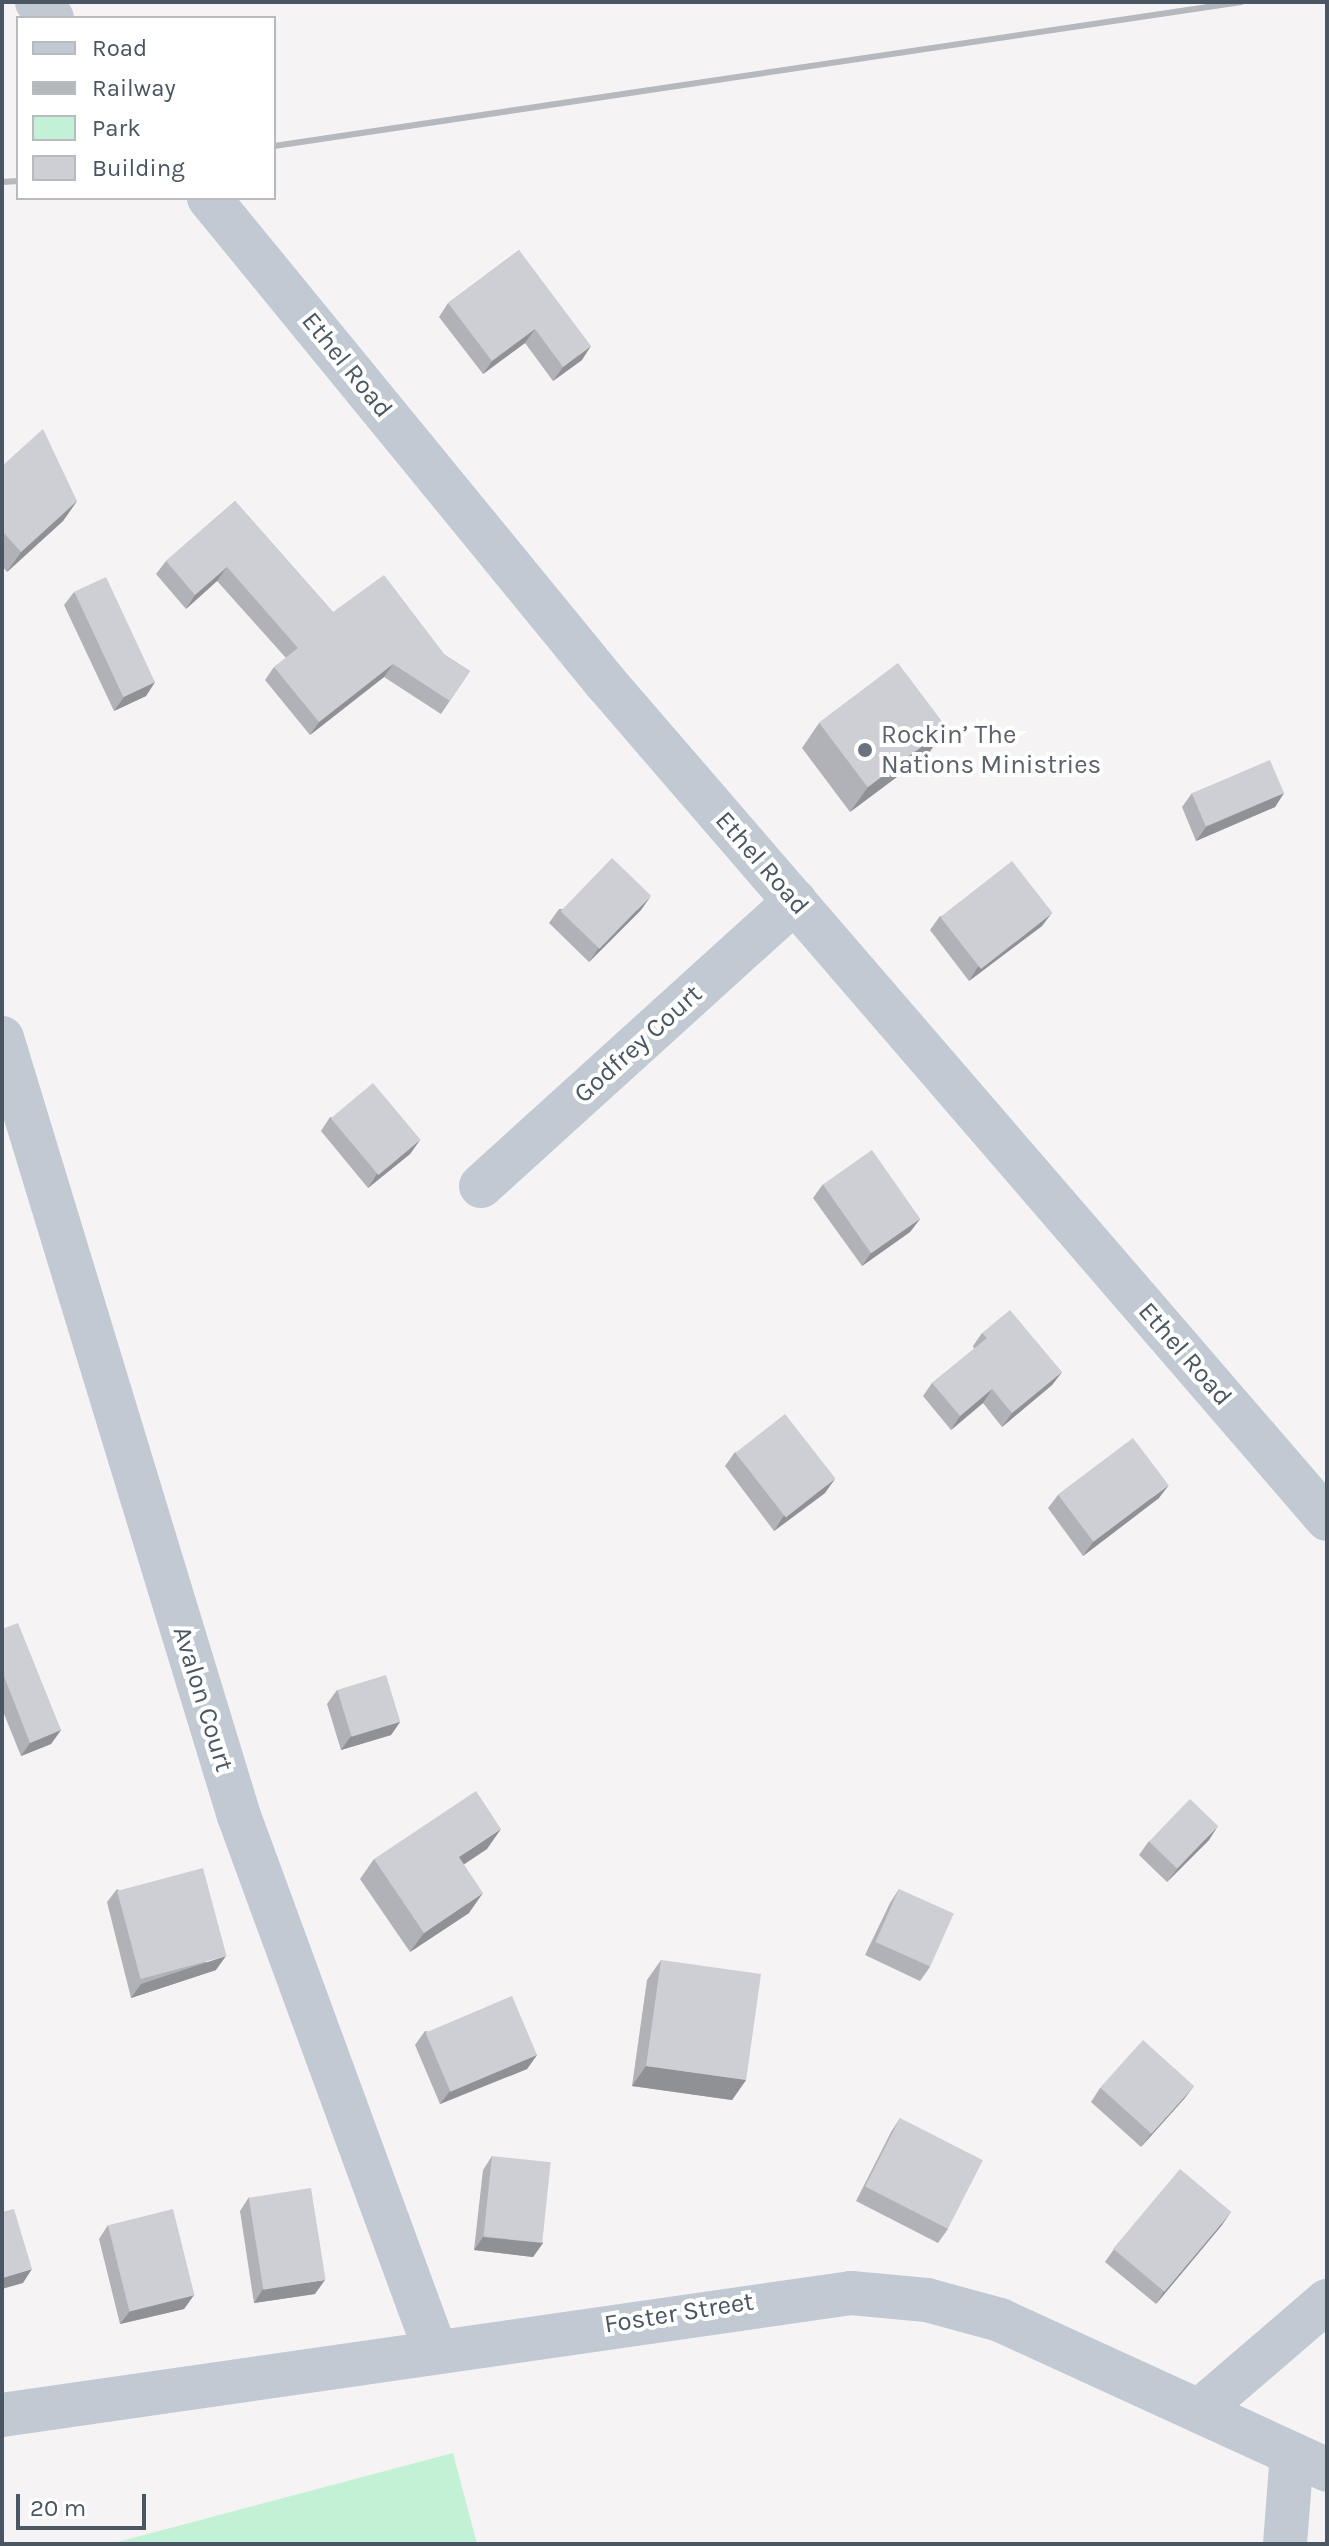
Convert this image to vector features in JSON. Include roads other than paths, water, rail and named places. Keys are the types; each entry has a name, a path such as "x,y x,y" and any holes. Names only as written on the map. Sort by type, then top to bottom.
{"street":[{"name":"Ethel Road","path":"211,200 606,683 1327,1519"},
{"name":"Godfrey Court","path":"481,1186 795,901"},
{"name":"Avalon Court","path":"2,1038 239,1816 435,2350"},
{"name":"Foster Street","path":"2,2415 435,2350 851,2293 927,2300 1000,2320 1310,2462"},
{"path":"1199,2411 1327,2301"},
{"path":"1285,2544 1310,2462"}],"railway":[{"path":"276,146 1241,2"},
{"path":"2,182 16,181"}],"place":[{"name":"Rockin’ The Nations Ministries","path":"865,750"}]}
